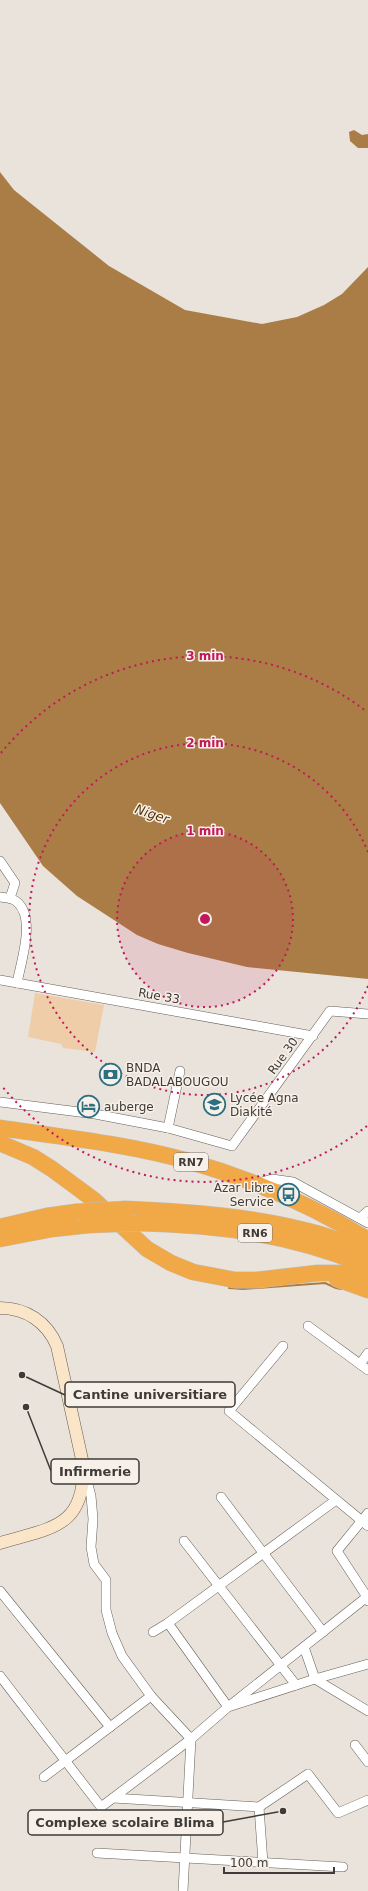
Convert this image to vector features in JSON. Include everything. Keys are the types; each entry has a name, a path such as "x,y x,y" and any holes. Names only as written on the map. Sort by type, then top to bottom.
{"highway":[{"path":"0,1116 26,1132"},
{"name":"RN7","path":"0,1128 142,1150 188,1161 260,1185 348,1227 368,1240"},
{"path":"0,1143 33,1157 52,1169 94,1200 147,1249 171,1263 193,1272 235,1280 257,1280 318,1273 345,1273 368,1276"},
{"name":"RN6","path":"0,1227 47,1216 76,1212 126,1209 190,1212 273,1223 320,1234 368,1252"},
{"name":"RN6","path":"0,1239 52,1229 88,1225 138,1223 210,1226 251,1231 334,1252 368,1266"},
{"path":"318,1273 368,1290"}],"street":[{"path":"0,861 15,883 10,898"},
{"path":"0,897 10,898 17,902 26,914 27,928 17,983"},
{"name":"Rue 33","path":"0,980 313,1036"},
{"name":"Rue 30","path":"168,1128 232,1146 330,1011 368,1014"},
{"path":"0,1102 95,1114 168,1128 180,1071"},
{"path":"260,1185 265,1180 272,1179 293,1182 366,1216"},
{"path":"0,1308 21,1310 34,1317 52,1334 57,1346 91,1496 93,1519 91,1546 94,1564 106,1580 106,1610 112,1633 122,1656 151,1696 190,1739 189,1802 183,1891"},
{"path":"308,1326 368,1370"},
{"path":"283,1346 229,1411 364,1524"},
{"path":"360,1364 368,1353"},
{"path":"0,1543 44,1531 62,1522 71,1514 82,1494 84,1483 83,1464"},
{"path":"221,1497 323,1632"},
{"path":"153,1632 168,1623 336,1500"},
{"path":"0,1676 101,1807 190,1739 228,1707 368,1598 337,1551 364,1524 368,1513"},
{"path":"184,1541 296,1686"},
{"path":"0,1590 110,1727"},
{"path":"168,1623 228,1707"},
{"path":"304,1647 315,1679 368,1711"},
{"path":"228,1707 315,1679 368,1664"},
{"path":"44,1778 151,1696"},
{"path":"355,1745 368,1762"},
{"path":"113,1798 259,1807 308,1774 338,1813 368,1800"},
{"path":"259,1807 263,1863"},
{"path":"97,1853 343,1867"}],"shaded area":[{"path":"35,993 104,1005 95,1052 63,1048 61,1044 28,1037"}],"water":[{"path":"354,130 362,135 368,134 368,148 358,148 350,141 349,132"},
{"name":"Niger","path":"0,172 14,190 109,266 185,310 262,324 297,317 324,305 342,294 368,267 368,979 247,967 188,953 158,944 137,935 77,896 43,866 0,803"}],"waterway":[{"path":"229,1288 243,1289 325,1283 341,1289"}],"place":[{"name":"BNDA BADALABOUGOU","path":"111,1075"},
{"name":"Lycée Agna Diakité","path":"214,1105"},
{"name":"auberge","path":"89,1107"},
{"name":"Azar Libre Service","path":"289,1195"},
{"name":"Cantine universitiare","path":"22,1375"},
{"name":"Infirmerie","path":"26,1407"},
{"name":"Complexe scolaire Blima","path":"283,1811"}]}
